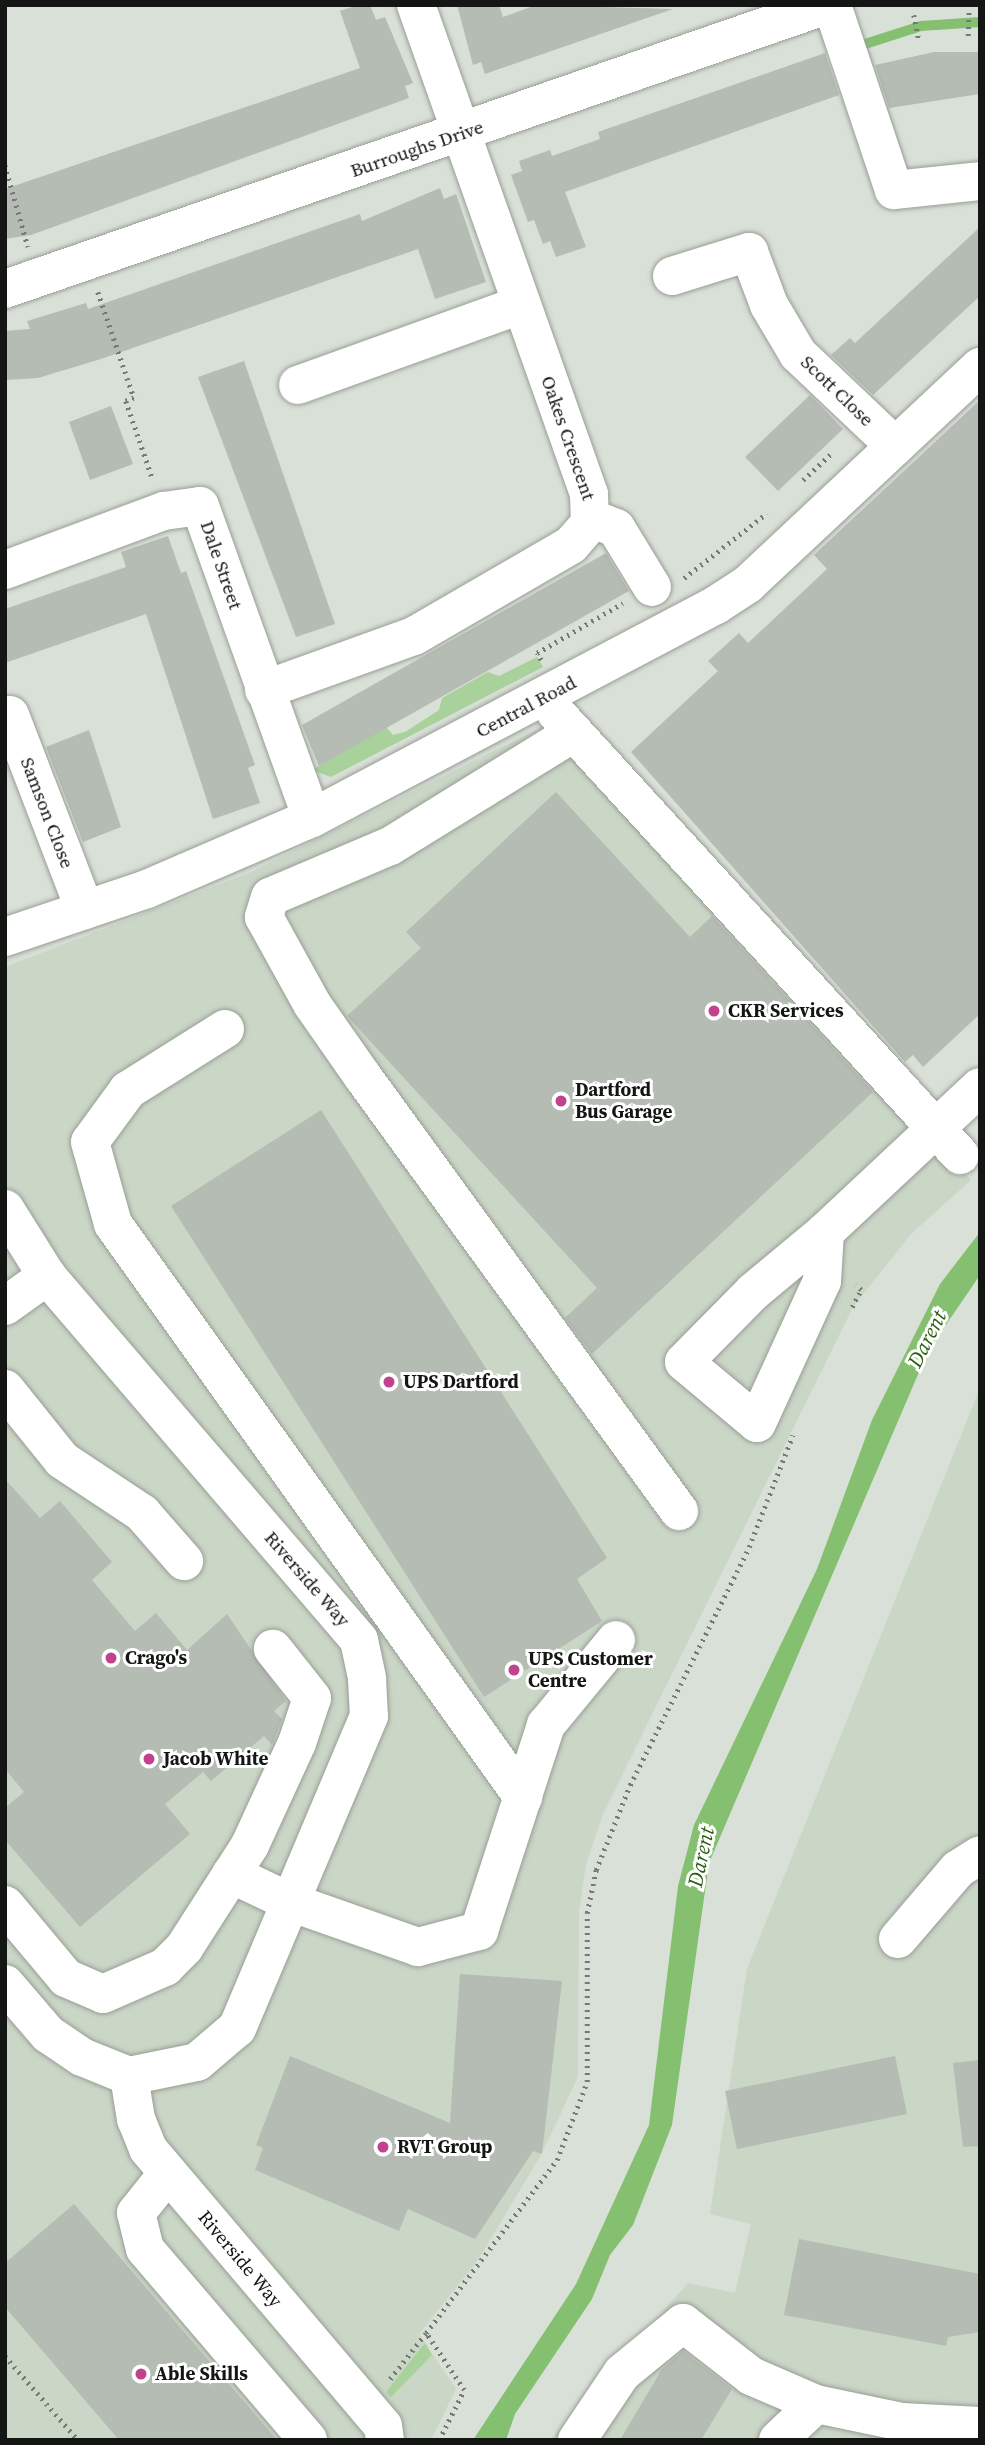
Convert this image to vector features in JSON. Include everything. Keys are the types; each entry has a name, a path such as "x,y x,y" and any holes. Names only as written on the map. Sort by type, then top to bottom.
{"street":[{"name":"Oakes Crescent","path":"264,690 414,636 570,545 591,517 589,494 520,304 464,132 416,5"},
{"name":"Burroughs Drive","path":"5,289 464,132 740,20 830,5"},
{"path":"830,5 894,190 980,181"},
{"name":"Scott Close","path":"672,276 748,251 769,305 798,354 895,446"},
{"path":"298,385 520,304"},
{"name":"Central Road","path":"5,937 85,910 312,818 545,697 748,584 980,368"},
{"name":"Dale Street","path":"5,570 164,511 200,506 312,818"},
{"path":"591,517 616,528 652,587"},
{"path":"545,697 570,735 947,1142"},
{"name":"Samson Close","path":"10,715 85,910"},
{"path":"570,735 390,846 270,897 264,917 334,1035 679,1511"},
{"path":"421,761 445,811"},
{"path":"225,1029 128,1090 90,1142 113,1224 523,1797"},
{"path":"825,1232 822,1281 757,1423 684,1362 752,1292 825,1232 947,1142 980,1087"},
{"name":"Riverside Way","path":"5,1209 47,1276 359,1640 369,1716 237,2028 197,2062 129,2076 136,2119 148,2149 378,2425"},
{"path":"5,1306 47,1276"},
{"path":"5,1390 62,1460 142,1513 184,1561"},
{"path":"231,1874 290,1902 418,1947 479,1931 546,1725 616,1640"},
{"path":"5,1905 66,1978 103,1994 146,1980 165,1967 184,1948 231,1874 297,1743 312,1698 273,1649"},
{"path":"898,1939 958,1869 980,1855"},
{"path":"5,1984 48,2034 82,2057 129,2076"},
{"path":"168,2173 136,2213 145,2249 308,2440"},
{"path":"577,2440 622,2373 683,2323 751,2376 816,2404 902,2421 980,2426"},
{"path":"778,2440 816,2404"}],"path":[{"path":"968,36 969,12"},
{"path":"914,15 919,41"},
{"path":"5,165 26,239"},
{"path":"101,303 134,398 126,401 164,511"},
{"path":"846,1276 861,1290 849,1312"},
{"path":"378,2425 426,2333 557,2160 587,2082 587,1913 596,1870 630,1784 749,1547 795,1430"},
{"path":"426,2333 464,2390 439,2440"},
{"path":"5,2356 78,2440"}],"shaded area":[{"path":"537,657 543,667 331,777 312,770 386,727 393,735 405,732 439,710 442,698 488,672 499,676"},
{"path":"544,726 971,1180 911,1234 853,1307 603,1814 586,1864 579,1913 578,2077 541,2155 478,2260 419,2334 456,2389 431,2440 5,2440 5,967 251,872"},
{"path":"980,1388 980,2440 550,2440 688,2283 735,2293 751,2224 710,2214 747,1969"},
{"path":"425,2343 432,2355 391,2397 386,2392"}],"water":[{"name":"Darent","path":"980,1232 980,1275 928,1351 709,1863 672,2125 633,2225 610,2255 592,2299 515,2414 506,2440 473,2440 576,2284 649,2125 678,1886 694,1825 817,1569 872,1420 940,1284"}],"building":[{"path":"358,5 370,5 376,20 385,17 413,83 405,86 409,98 31,235 5,239 5,189 360,68 340,11"},
{"path":"457,5 499,5 503,17 536,5 673,9 485,74 481,62 473,65"},
{"path":"934,52 980,52 980,94 889,108 875,65"},
{"path":"825,53 839,95 565,192 586,247 556,257 550,241 543,244 534,220 528,222 511,175 522,171 519,161 550,150 552,156 600,139 598,132"},
{"path":"440,188 444,199 456,194 486,282 435,299 418,249 101,359 38,378 5,380 5,331 30,329 27,321 86,303 88,309 360,214 362,221"},
{"path":"980,227 980,296 873,395 831,355 850,338 855,343"},
{"path":"244,361 335,624 296,637 198,377"},
{"path":"810,395 843,429 778,491 745,457"},
{"path":"980,400 980,1014 923,1067 913,1055 905,1062 631,752 718,671 708,661 739,633 748,643 827,569 814,555"},
{"path":"111,406 133,464 90,480 69,422"},
{"path":"168,536 181,573 186,571 255,765 248,768 260,803 213,819 146,614 5,663 5,609 126,567 121,552"},
{"path":"606,553 629,591 319,766 302,725"},
{"path":"89,730 121,827 83,842 46,747"},
{"name":"Dartford Bus Garage","path":"556,792 690,937 712,916 873,1092 592,1354 565,1318 597,1288 347,1016 421,948 406,932"},
{"name":"UPS Dartford","path":"321,1110 607,1558 577,1579 602,1621 484,1697 171,1206"},
{"path":"5,1479 40,1518 60,1501 112,1562 92,1580 135,1631 156,1613 187,1650 227,1614 286,1701 274,1711 282,1719 272,1745 264,1736 211,1781 203,1772 165,1804 190,1834 80,1927 5,1840 5,1808 24,1792 5,1769"},
{"name":"RVT Group","path":"460,1974 562,1981 542,2154 533,2151 475,2239 408,2209 399,2231 255,2170 263,2148 256,2145 290,2056 450,2123"},
{"path":"895,2056 907,2114 737,2149 725,2091"},
{"path":"980,2060 980,2146 963,2147 953,2063"},
{"name":"Able Skills","path":"74,2204 277,2440 119,2440 5,2307 5,2263"},
{"path":"799,2239 980,2274 980,2332 948,2337 946,2346 784,2315"},
{"path":"683,2351 732,2389 701,2440 620,2440 662,2369"}],"waterway":[{"path":"862,45 921,26 980,22"}],"place":[{"name":"CKR Services","path":"714,1011"},
{"name":"Dartford Bus Garage","path":"561,1101"},
{"name":"UPS Dartford","path":"389,1382"},
{"name":"Crago's","path":"111,1658"},
{"name":"UPS Customer Centre","path":"514,1670"},
{"name":"Jacob White","path":"149,1759"},
{"name":"RVT Group","path":"383,2147"},
{"name":"Able Skills","path":"141,2374"}]}
